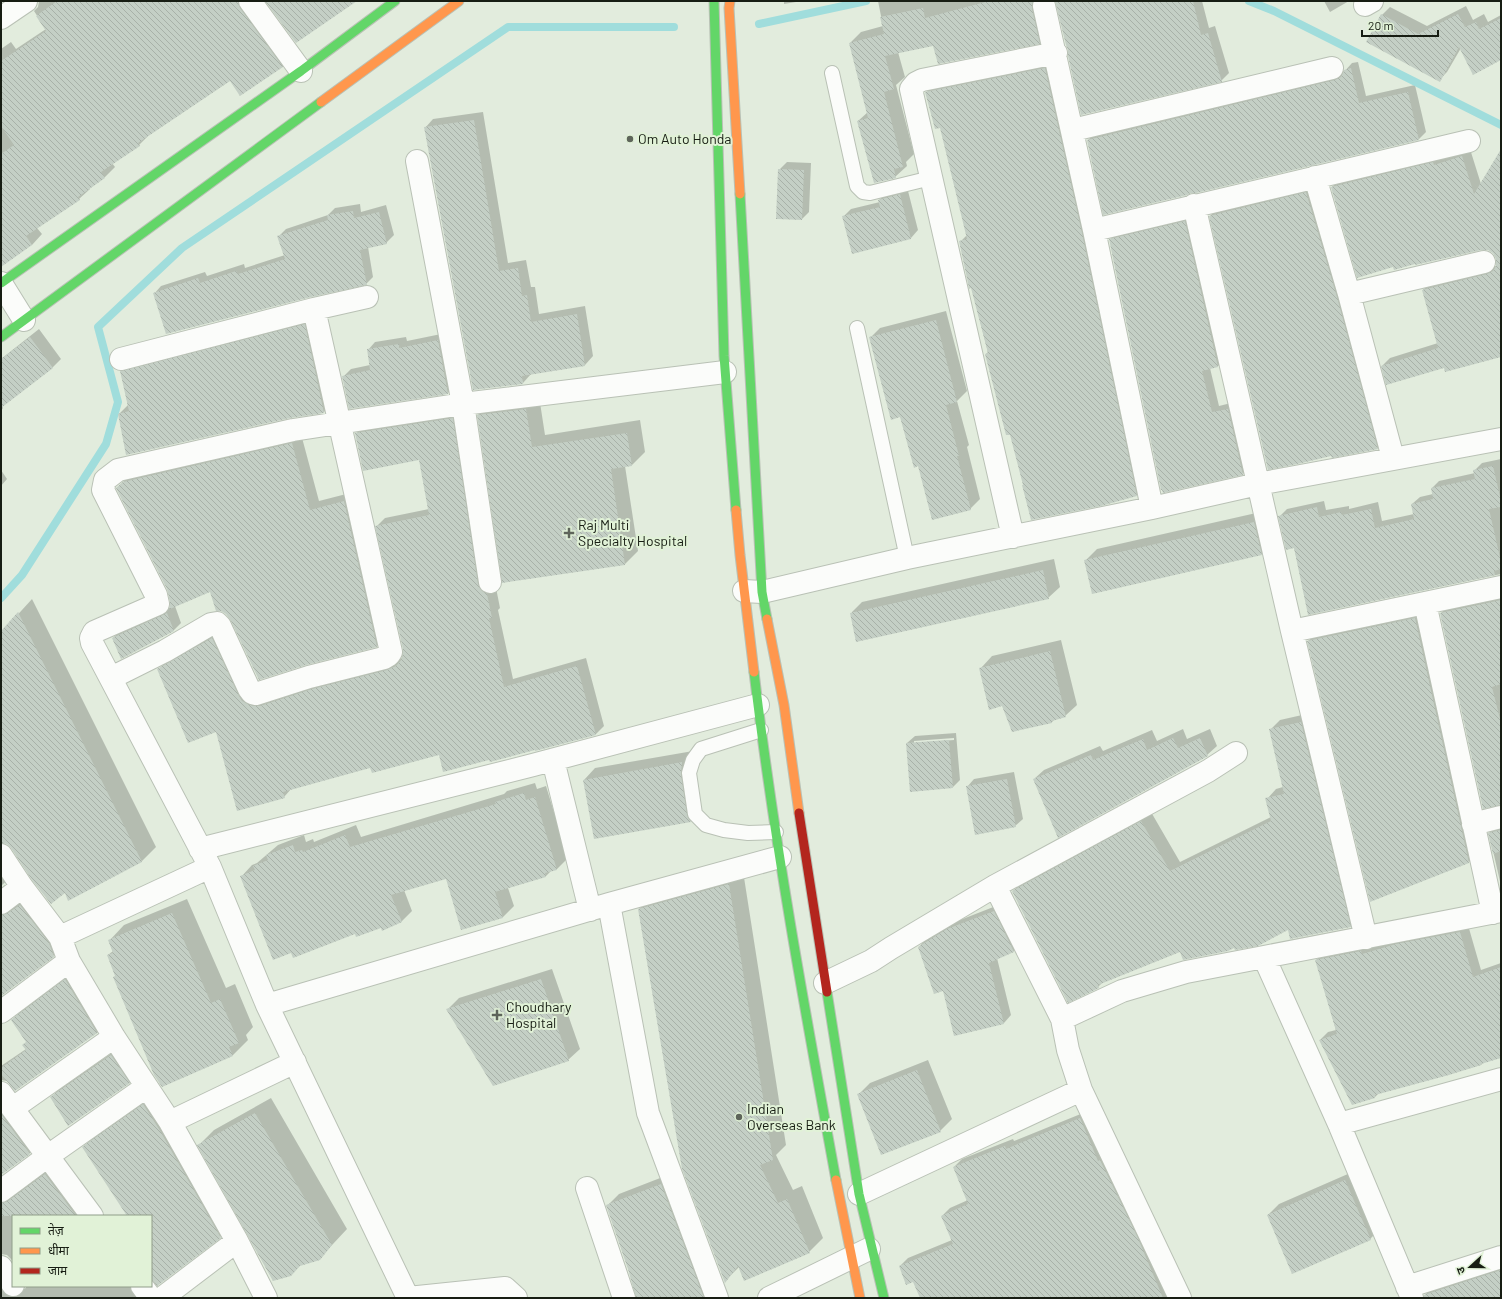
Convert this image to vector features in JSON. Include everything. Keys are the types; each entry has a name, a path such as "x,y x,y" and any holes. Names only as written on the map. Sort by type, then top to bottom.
{"main road":[{"path":"1,283 301,71 395,1"},
{"path":"1,336 459,1"},
{"path":"714,1 719,217 725,372 740,555 753,592 784,705 824,983 859,1194 884,1298"},
{"path":"730,1 758,705 776,832 805,1010 837,1187 860,1298"}],"street":[{"path":"1,18 26,1"},
{"path":"250,1 301,71"},
{"path":"1044,6 1073,130 1152,508"},
{"path":"1013,537 910,90 916,83 922,80 1056,53"},
{"path":"1073,130 1332,68"},
{"path":"1094,230 1194,205 1469,141"},
{"path":"416,162 462,404 490,582"},
{"path":"1315,177 1349,294 1393,458"},
{"path":"1194,205 1292,631 1366,938"},
{"path":"1349,294 1484,262"},
{"path":"1,283 24,320"},
{"path":"121,359 314,309 367,297"},
{"path":"111,678 165,651 211,624 217,623 220,626 252,693 259,693 389,655 391,652 314,309"},
{"path":"516,1298 505,1288 408,1298 267,1005 205,858 92,643 91,638 94,632 158,604 156,595 103,490 105,480 118,470 294,430 462,404 725,372"},
{"path":"753,592 907,558 1152,508 1258,484 1501,439"},
{"path":"1292,631 1501,587"},
{"path":"1062,1019 1122,991 1186,972 1497,912 1473,824 1425,603"},
{"path":"60,937 205,858 553,760 758,705"},
{"path":"824,983 872,961 891,948 995,886 1208,771 1236,753"},
{"path":"553,760 600,907 648,1112 717,1298"},
{"path":"1473,824 1501,818"},
{"path":"1,855 22,887 60,937 69,961 114,1037 146,1088 170,1122 237,1241 266,1298"},
{"path":"267,1005 600,907 780,857"},
{"path":"995,886 1062,1019 1068,1050 1081,1090 1180,1298"},
{"path":"1,903 22,887"},
{"path":"1264,957 1339,1124 1409,1292 1501,1257"},
{"path":"1,1012 69,961"},
{"path":"91,1215 4,1097 114,1037"},
{"path":"170,1122 295,1062"},
{"path":"1339,1124 1501,1080"},
{"path":"1,1191 48,1156 146,1088"},
{"path":"859,1194 1081,1090"},
{"path":"586,1188 624,1298"},
{"path":"162,1298 237,1241"},
{"path":"769,1298 871,1248"},
{"path":"1,1267 12,1284"},
{"path":"14,1287 22,1298"},
{"path":"143,1287 151,1298"}],"lane":[{"path":"832,73 857,186 863,192 870,193 931,178"},
{"path":"857,328 907,558"},
{"path":"761,730 701,749 693,760 689,773 695,814 706,826 724,830 748,833 776,832"}],"building":[{"path":"57,1 238,1 240,8 283,67 240,96 230,81 138,143 140,146 101,172 105,178 78,197 80,200 26,236 32,245 1,267 1,154 14,145 1,126 1,61 46,31 36,16"},
{"path":"265,1 357,1 296,43"},
{"path":"989,1 1033,1 1032,9 1040,44 938,64 933,46 885,56 894,89 884,92 903,167 894,169 896,178 874,183 857,121 868,118 849,43 884,34 880,17 923,8 925,18"},
{"path":"1055,1 1193,1 1201,35 1208,33 1222,82 1081,115 1068,50"},
{"path":"1381,14 1418,34 1458,14 1465,27 1476,22 1479,29 1501,18 1501,60 1473,75 1459,47 1440,82 1366,42"},
{"path":"1045,68 1082,233 1137,496 1101,506 1031,520 1010,435 1006,435 985,354 988,353 971,288 969,289 959,241 967,239 940,128 935,129 925,92"},
{"path":"1351,68 1359,103 1408,92 1419,140 1103,215 1087,140 1335,80 1341,77 1344,70"},
{"path":"474,120 499,271 518,268 522,296 527,295 531,322 577,314 585,366 522,376 523,384 473,390 424,127"},
{"path":"1501,149 1501,357 1445,372 1444,368 1386,385 1381,366 1438,348 1422,290 1487,274 1493,271 1496,266 1496,259 1493,253 1488,250 1481,250 1394,270 1393,267 1357,278 1331,187 1433,162 1434,165 1462,156 1474,194"},
{"path":"778,169 804,170 802,220 776,219"},
{"path":"1306,192 1337,297 1378,449 1332,458 1331,456 1268,470 1209,216"},
{"path":"900,194 911,239 852,254 842,216 880,207 878,200"},
{"path":"353,211 354,218 379,212 387,244 360,250 367,285 311,297 166,334 153,293 198,278 200,283 236,271 238,274 285,259 277,236 328,220 327,215"},
{"path":"1185,221 1218,367 1202,371 1212,412 1228,409 1243,475 1163,493 1161,490 1109,239"},
{"path":"936,320 957,402 946,405 971,510 932,520 918,466 914,468 900,417 891,420 869,337"},
{"path":"305,324 324,413 290,418 126,455 118,414 129,411 120,371"},
{"path":"30,337 53,368 1,408 1,359"},
{"path":"438,340 448,394 349,409 342,376 370,370 367,349 399,344 399,348"},
{"path":"526,409 532,447 627,433 632,466 611,469 625,565 502,583 477,415"},
{"path":"453,418 478,584 481,590 487,594 492,618 489,618 504,687 577,666 596,735 490,762 489,760 443,772 439,755 372,773 370,768 283,792 285,798 237,811 216,732 188,743 157,669 212,638 242,701 253,706 260,706 312,689 387,670 396,666 402,659 403,649 375,526 429,515 419,460 363,471 355,433"},
{"path":"292,443 310,510 344,501 377,647 306,665 259,680 231,621 226,614 221,611 216,611 210,592 170,609 167,589 116,488 123,482"},
{"path":"1493,466 1501,501 1501,507 1489,509 1501,562 1501,569 1494,571 1495,575 1308,615 1294,548 1286,550 1278,516 1317,507 1319,517 1341,512 1342,515 1371,509 1375,528 1414,519 1411,504 1433,499 1431,488 1475,479 1473,470"},
{"path":"1254,522 1262,555 1092,594 1084,560"},
{"path":"1043,570 1049,599 856,642 850,613"},
{"path":"1501,600 1501,684 1492,687 1501,723 1501,805 1483,809 1440,613"},
{"path":"18,612 142,862 68,901 65,893 51,904 32,880 11,848 7,844 1,843 1,631"},
{"path":"167,613 174,631 121,659 112,638"},
{"path":"1415,618 1469,863 1370,902 1307,641"},
{"path":"1050,651 1066,717 1052,721 1052,723 1012,732 1002,706 989,710 979,668"},
{"path":"1301,722 1351,927 1290,939 1288,930 1258,946 1235,950 1234,948 1228,951 1183,960 1180,952 1098,985 1099,988 1068,1003 1012,891 1141,821 1170,871 1271,821 1265,798 1284,794 1269,729"},
{"path":"1173,738 1178,748 1200,738 1208,756 1058,838 1033,779 1091,755 1093,760 1143,739 1147,750"},
{"path":"949,740 953,788 910,792 906,743"},
{"path":"682,762 681,774 687,815 691,822 594,839 583,780"},
{"path":"1007,779 1016,827 975,835 966,786"},
{"path":"524,793 526,800 535,797 557,870 545,873 546,877 495,892 503,918 461,930 446,879 391,895 402,922 382,931 381,928 356,937 355,934 293,958 291,953 273,960 240,876 255,870 253,866 268,860 266,855 293,845 295,852 302,850 303,852 345,835 350,847 496,804 495,802"},
{"path":"1501,830 1501,851 1493,854 1488,833"},
{"path":"729,884 773,1160 760,1165 778,1203 787,1199 810,1253 744,1281 738,1266 725,1283 682,1169 638,909"},
{"path":"20,905 49,943 54,957 1,996 1,915 8,913"},
{"path":"994,911 1014,952 989,963 1004,1024 954,1036 943,991 934,994 918,947 947,929"},
{"path":"172,913 211,1003 220,999 239,1043 229,1047 233,1056 162,1087 154,1075 113,977 115,976 107,955 113,953 108,940"},
{"path":"1460,932 1473,977 1501,967 1501,1058 1449,1075 1375,1095 1375,1098 1352,1105 1319,1040 1337,1034 1315,960 1361,951 1362,954 1396,944"},
{"path":"65,979 97,1033 15,1091 1,1074 1,1068 26,1050 22,1045 26,1042 11,1020"},
{"path":"541,979 569,1061 493,1086 446,1009"},
{"path":"111,1055 130,1083 68,1126 50,1097"},
{"path":"917,1070 941,1132 881,1155 857,1094"},
{"path":"143,1104 159,1129 221,1238 157,1286 152,1279 152,1215 126,1215 82,1147"},
{"path":"255,1113 332,1245 320,1260 300,1266 291,1276 273,1281 197,1145"},
{"path":"1,1114 30,1154 1,1175"},
{"path":"1080,1118 1098,1161 1100,1160 1137,1236 1163,1298 920,1298 913,1282 906,1285 899,1266 953,1244 941,1216 968,1204 953,1167 1005,1146 1006,1149"},
{"path":"45,1174 75,1215 1,1216 1,1203 8,1201"},
{"path":"1345,1180 1371,1240 1292,1274 1267,1215"},
{"path":"661,1184 704,1298 636,1298 628,1269 606,1205"},
{"path":"1501,1270 1501,1298 1424,1298 1424,1295"}],"waterway":[{"path":"759,24 866,1"},
{"path":"1249,1 1274,11 1501,125"},
{"path":"1,598 22,575 106,444 118,402 98,327 182,248 508,27 674,27"}],"traffic: fast":[{"path":"1,283 301,71 395,1"},
{"path":"714,1 724,356 736,510"},
{"path":"1,337 321,102"},
{"path":"740,194 762,592 767,619"},
{"path":"754,672 781,863 836,1180"},
{"path":"827,992 859,1194 884,1298"}],"traffic: slow":[{"path":"321,102 459,1"},
{"path":"730,1 729,8 740,194"},
{"path":"736,510 754,672"},
{"path":"767,619 784,705 799,813"},
{"path":"836,1180 860,1298"}],"traffic: jam":[{"path":"799,813 827,992"}],"place":[{"name":"Om Auto Honda","path":"630,139"},
{"name":"Raj Multi Specialty Hospital","path":"569,533"},
{"name":"Choudhary Hospital","path":"497,1015"},
{"name":"Indian Overseas Bank","path":"739,1117"}]}
